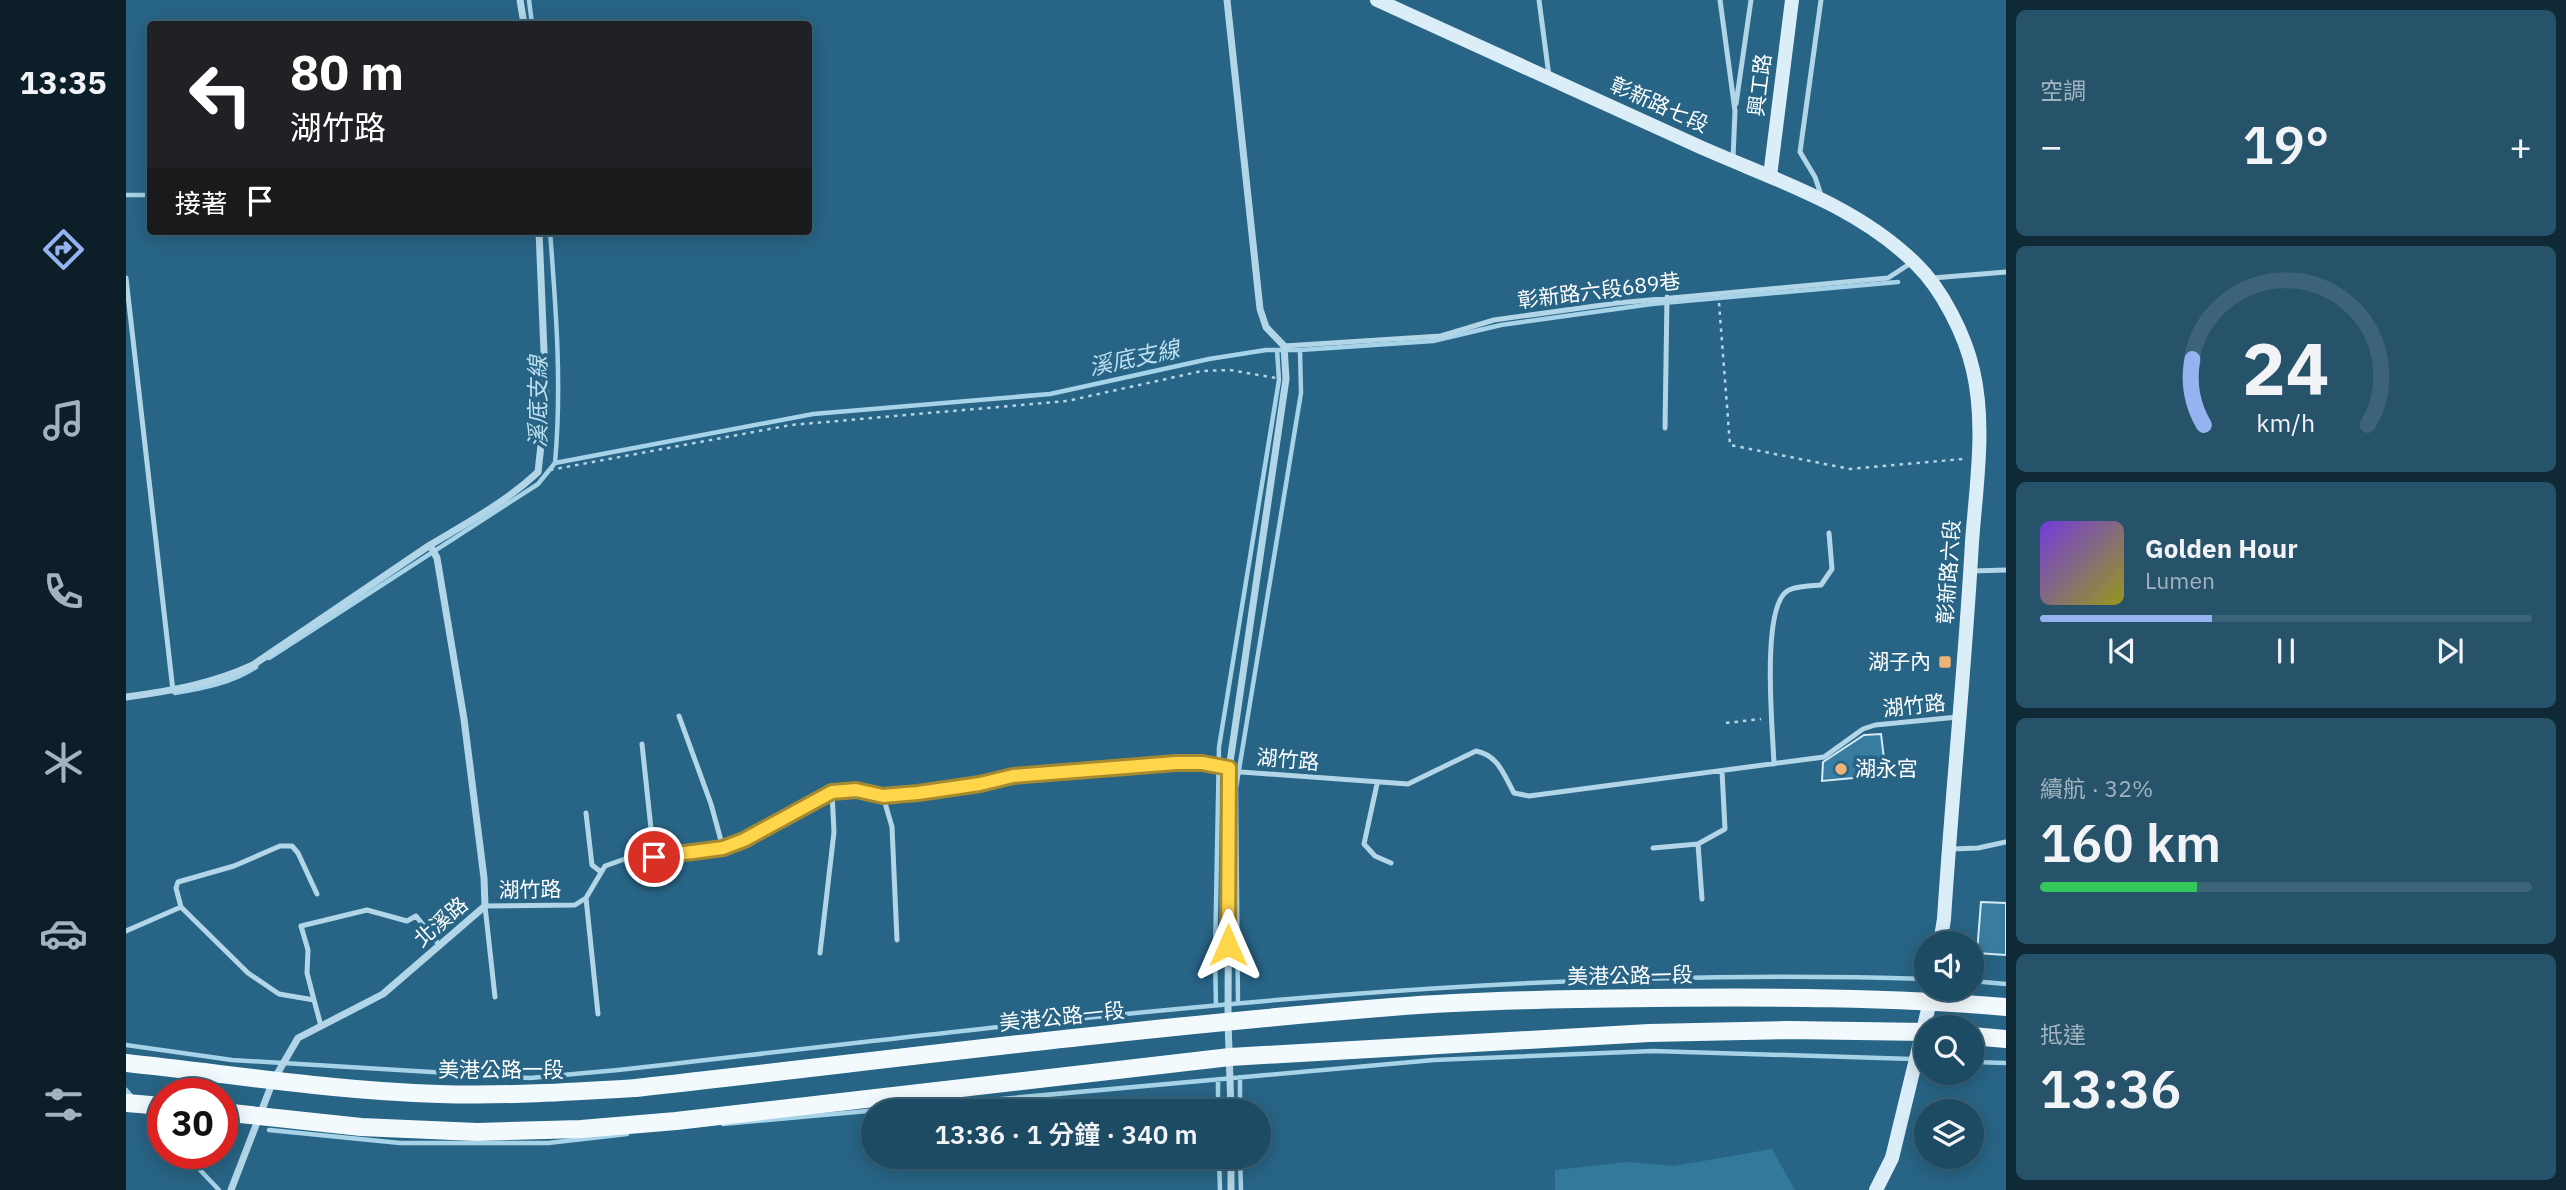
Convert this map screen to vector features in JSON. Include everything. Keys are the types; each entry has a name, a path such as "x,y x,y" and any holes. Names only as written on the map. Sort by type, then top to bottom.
{"main road":[{"name":"美港公路一段","path":"126,1063 273,1081 438,1094 547,1094 650,1086 1228,1021 1395,1007 1550,999 1914,995"},
{"name":"美港公路一段","path":"1969,1001 2006,1007"},
{"path":"238,1113 361,1127 477,1132 581,1129 676,1121 1230,1057 1648,1033 1788,1030 1914,1032"},
{"path":"1984,1037 2006,1039"},
{"path":"126,1103 147,1105"}],"street":[{"path":"520,0 524,21"},
{"path":"1227,0 1260,309 1266,327 1284,346 1286,379 1229,768 1228,1021 1231,1099"},
{"name":"彰新路七段","path":"1377,0 1733,161 1822,198 1888,240 1914,262"},
{"name":"興工路","path":"1770,176 1793,0"},
{"path":"126,697 173,691 227,677 253,664 430,545 524,486 538,472 547,400 539,235"},
{"name":"彰新路六段","path":"1914,262 1944,300 1964,345 1973,370 1977,404 1971,571 1941,931"},
{"name":"北溪路","path":"232,1189 273,1081 298,1038 383,994 485,906 484,878 464,719 437,558 430,545"},
{"path":"1876,1190 1892,1158 1914,1074"},
{"path":"1231,1169 1231,1190"}],"lane":[{"path":"1539,0 1550,79"},
{"path":"1720,0 1735,111"},
{"path":"1733,161 1735,111 1751,0"},
{"path":"1821,0 1800,152 1815,177 1822,198"},
{"name":"彰新路六段689巷","path":"1284,346 1441,336 1494,320 1667,297 1888,278 1914,262"},
{"path":"1929,278 2006,272"},
{"path":"126,278 173,691"},
{"path":"1665,428 1667,297"},
{"path":"1774,764 1769,650 1779,599 1789,590 1821,585 1832,569 1829,533"},
{"path":"1971,571 2006,570"},
{"path":"679,716 711,804 723,848"},
{"name":"湖竹路","path":"485,906 575,905 586,898 605,866 639,854 654,857 723,848 744,840 832,792 856,790 883,796 968,786 1013,776 1176,763 1202,763 1241,772 1377,784 1408,784 1476,751 1487,753 1494,759 1514,793 1529,796 1825,757 1863,729 1875,725 1961,717"},
{"path":"642,744 654,857"},
{"path":"1653,848 1698,844 1725,829 1722,771"},
{"path":"1377,784 1364,844 1375,856 1391,863"},
{"path":"820,953 834,832 832,792"},
{"path":"883,796 892,827 897,940"},
{"path":"586,813 592,865 601,872"},
{"path":"1949,849 1978,848 2006,842"},
{"path":"1698,844 1702,899"},
{"path":"314,1000 279,994 248,973 181,906 176,888 178,882 234,866 280,846 292,846 317,894"},
{"path":"586,898 598,1014"},
{"path":"126,931 181,906"},
{"path":"485,906 495,997"},
{"path":"321,1026 307,973 308,950 301,926 367,910 407,921 416,916 440,946"}],"path":[{"path":"1718,293 1730,445 1850,469 1977,458"},
{"path":"538,472 791,425 1067,401 1202,371 1230,370 1286,379"},
{"path":"1726,723 1772,718"}],"shaded area":[{"path":"1772,1149 1795,1190 1555,1190 1555,1170 1627,1162 1674,1166"}],"building":[{"path":"1881,734 1886,775 1822,781 1823,762 1864,735"},
{"path":"1981,902 2006,903 2006,955 1984,953 1984,931 1979,931"}],"waterway":[{"name":"溪底支線","path":"529,0 532,21"},
{"path":"126,195 147,195"},
{"name":"溪底支線","path":"550,235 558,376 555,463 813,414 1050,394 1209,359 1266,350 1300,350 1301,393 1236,788 1238,1003"},
{"path":"1300,350 1433,341 1501,325 1652,304 1898,282"},
{"path":"1216,1005 1219,747 1279,380 1277,350"},
{"path":"269,658 538,484 555,463"},
{"path":"175,693 217,684 256,667"},
{"path":"126,1045 232,1060 530,1078 1108,1016 1435,988 1598,980 1763,977 1914,979"},
{"path":"1984,982 2006,984"},
{"path":"723,1124 1434,1060 1653,1051 1912,1059"},
{"path":"1984,1062 2006,1063"},
{"name":"溪底支線","path":"1240,1077 1240,1099"},
{"path":"1218,1079 1218,1099"},
{"path":"126,1090 134,1099"},
{"path":"269,1130 400,1143 548,1143 627,1134"},
{"path":"199,1169 219,1190"},
{"path":"1219,1169 1220,1190"},
{"name":"溪底支線","path":"1240,1169 1241,1190"}],"place":[{"name":"湖子內","path":"1945,662"},
{"name":"湖永宮","path":"1841,769"}],"route":[{"path":"654,857 723,848 744,840 832,792 842,790 883,796 980,784 1013,776 1202,763 1229,768 1228,945"}]}
